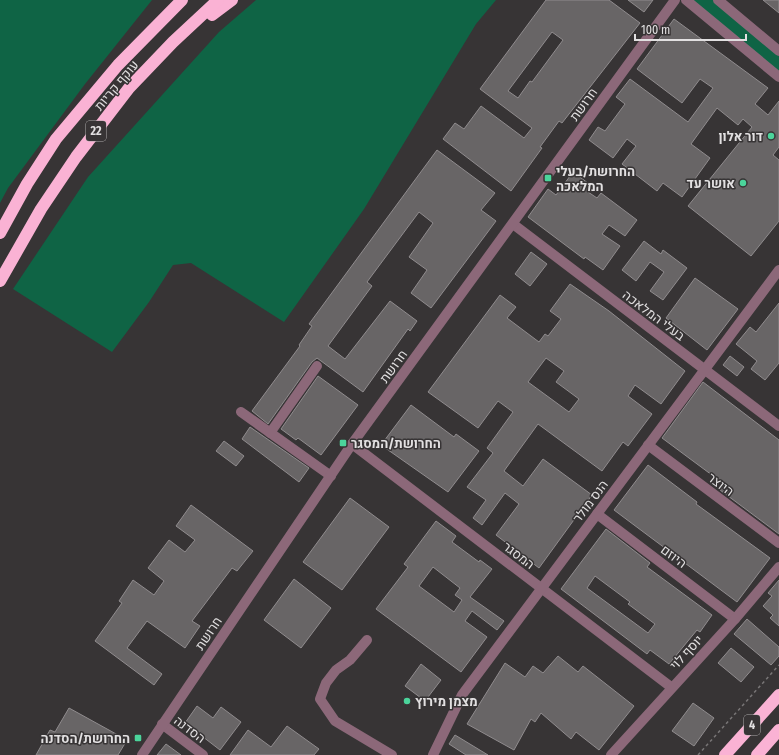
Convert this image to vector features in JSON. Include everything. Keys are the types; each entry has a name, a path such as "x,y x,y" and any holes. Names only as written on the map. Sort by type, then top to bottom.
{"highway":[{"path":"170,11 178,0"},
{"name":"עוקף קריות","path":"0,233 27,184 56,139 118,65 182,0"},
{"name":"עוקף קריות","path":"0,281 41,209 76,157 129,88 173,42 218,0"},
{"path":"173,42 232,0"},
{"name":"4","path":"725,755 779,695"},
{"name":"4","path":"757,755 779,730"}],"street":[{"name":"חרושת","path":"142,755 352,444 675,0"},
{"path":"686,0 779,77"},
{"path":"718,0 779,51"},
{"name":"בעלי המלאכה","path":"513,224 779,426"},
{"name":"הנס מולר","path":"433,755 462,695 779,270"},
{"path":"270,433 317,366"},
{"path":"241,412 330,476"},
{"name":"המסגר","path":"352,444 671,687"},
{"name":"היוצר","path":"648,445 779,543"},
{"name":"היוזם","path":"597,514 735,619"},
{"name":"יוסף לוי","path":"611,755 671,687 735,619 779,567"},
{"path":"367,640 350,660 336,670 326,683 320,699 334,721 392,755"},
{"name":"הסדנה","path":"162,724 203,755"}],"path":[{"path":"698,755 779,665"}],"green space":[{"path":"0,0 152,0 85,84 8,188 0,203"},
{"path":"256,0 496,0 476,24 364,209 284,322 191,263 173,265 149,302 112,352 13,289 88,177 219,32"},
{"path":"691,0 714,0 779,54 779,74"}],"building":[{"path":"546,0 609,0 640,23 562,123 559,121 540,147 542,148 511,191 443,139 455,123 464,129 481,106 524,138 532,128 480,89","holes":["552,32 563,40 532,82 530,81 518,98 508,91"]},
{"path":"628,0 653,0 644,12"},
{"path":"763,0 779,0 779,13"},
{"path":"674,19 768,88 755,104 768,115 779,101 779,147 773,155 779,160 779,221 751,256 688,206 752,127 743,119 738,125 717,108 691,144 710,158 682,197 663,183 657,191 622,164 636,146 627,139 613,158 589,140 598,127 605,131 625,104 616,97 630,79 688,122 713,88 700,79 682,103 637,69"},
{"path":"437,150 495,193 481,210 496,221 431,308 411,293 427,270 409,257 433,223 419,212 367,282 372,286 328,346 345,359 390,301 417,321 410,331 408,329 363,392 317,358 312,362 268,424 252,411 300,346 299,345 312,326 309,324"},
{"path":"573,172 592,186 588,192 597,198 601,193 637,220 625,236 609,225 602,234 620,246 603,270 585,257 584,259 528,217 548,189 556,195"},
{"path":"644,241 661,254 663,250 687,268 663,300 650,291 664,272 650,262 636,281 622,270"},
{"path":"531,252 547,264 530,286 515,274"},
{"path":"695,278 738,309 707,350 666,318"},
{"path":"570,284 609,311 685,371 661,404 635,385 628,396 652,414 628,446 623,442 602,471 538,424 504,471 523,486 543,459 592,495 539,568 496,535 519,504 505,493 482,525 473,518 486,500 467,487 493,453 487,448 513,412 498,401 478,428 428,392 500,295 516,307 507,318 539,342 545,334 548,336 561,319 550,311","holes":["546,358 564,371 556,382 579,399 569,412 528,382"]},
{"path":"779,303 779,363 765,380 751,369 757,361 736,344 750,327 756,332"},
{"path":"730,356 744,367 737,376 723,365"},
{"path":"318,376 358,405 321,455 298,438 296,440 281,429"},
{"path":"703,382 779,440 779,534 720,490 724,484 662,438"},
{"path":"411,405 454,437 456,434 479,451 448,492 381,445"},
{"path":"250,427 309,468 299,482 242,439"},
{"path":"224,441 244,456 236,466 216,451"},
{"path":"648,465 697,502 696,504 770,558 737,602 614,510"},
{"path":"350,498 389,527 342,590 303,562"},
{"path":"191,505 253,551 237,571 232,568 192,621 200,626 185,648 147,621 127,648 162,674 154,685 95,641 122,603 119,601 133,580 154,595 164,581 148,568 169,540 185,552 195,540 176,526"},
{"path":"436,521 456,536 452,542 479,562 480,560 492,569 470,597 504,621 497,630 472,611 465,621 487,637 461,672 376,609 408,567 404,564","holes":["433,567 460,588 455,595 462,600 454,612 419,586"]},
{"path":"606,529 650,563 647,567 712,615 700,632 697,630 669,664 650,650 647,654 561,589","holes":["595,576 630,602 628,604 655,624 648,633 587,588"]},
{"path":"294,579 331,608 301,648 264,620"},
{"path":"779,580 779,626 770,618 773,615 763,606 772,596 768,593"},
{"path":"747,619 779,647 779,656 771,665 734,634"},
{"path":"731,648 754,667 741,682 718,663"},
{"path":"558,656 578,672 583,666 634,706 599,750 576,732 571,739 541,713 535,722 531,719 514,750 467,724 505,663 525,677 533,666 543,673"},
{"path":"421,664 441,680 425,701 405,686"},
{"path":"693,703 714,718 694,746 672,731"},
{"path":"197,706 213,718 221,707 241,722 220,750 185,723"},
{"path":"69,708 127,740 118,755 36,755 50,730 55,732"},
{"path":"287,726 319,749 314,755 230,755 248,730 271,747"},
{"path":"455,735 488,755 466,755 449,744"},
{"path":"166,744 181,755 157,755"}],"place":[{"name":"דור אלון","path":"771,136"},
{"name":"החרושת/בעלי המלאכה","path":"548,178"},
{"name":"אושר עד","path":"743,183"},
{"name":"החרושת/המסגר","path":"343,443"},
{"name":"מצמן מירוץ","path":"407,701"},
{"name":"החרושת/הסדנה","path":"138,738"}]}
